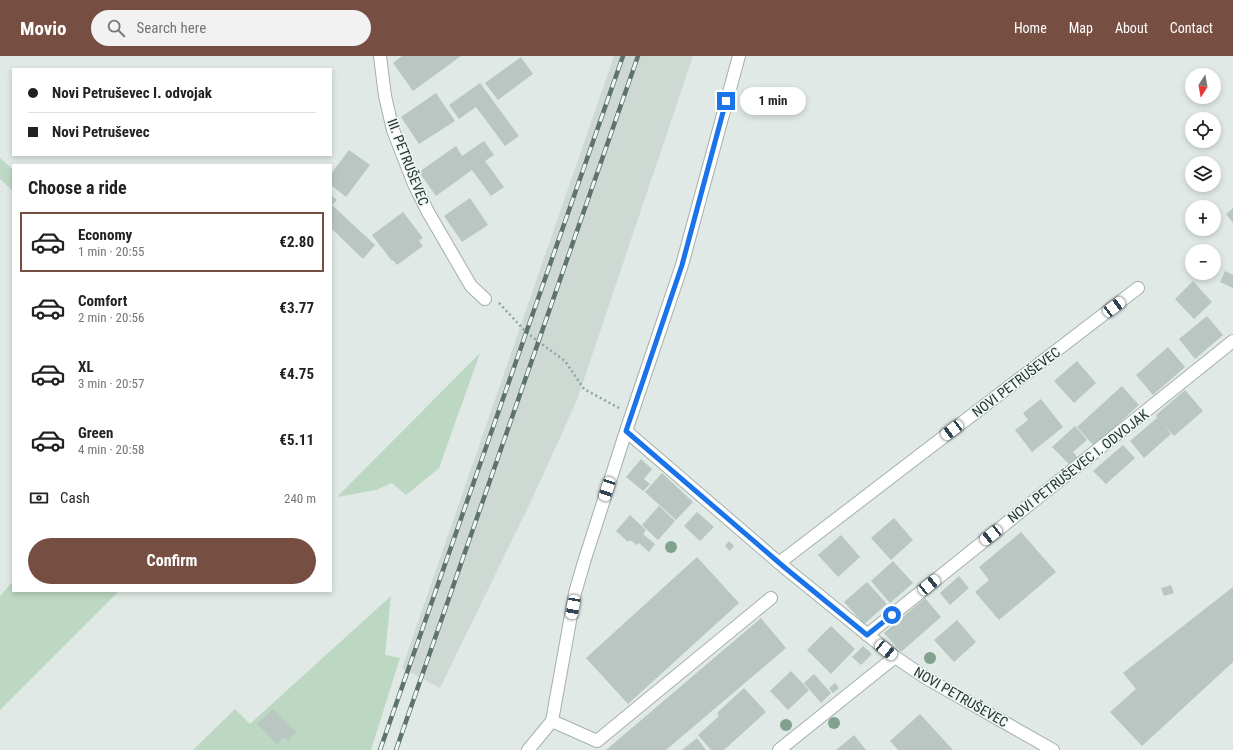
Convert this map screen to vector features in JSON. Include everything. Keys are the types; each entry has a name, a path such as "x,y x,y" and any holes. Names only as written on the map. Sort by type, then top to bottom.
{"street":[{"name":"III. PETRUŠEVEC","path":"380,56 385,96 393,130 414,184 428,212 471,286 485,299"},
{"path":"528,750 552,721 575,593 631,414 682,265 738,56"},
{"name":"NOVI PETRUŠEVEC","path":"779,563 1138,288"},
{"name":"NOVI PETRUŠEVEC I. ODVOJAK","path":"867,635 1233,341"},
{"name":"NOVI PETRUŠEVEC","path":"626,431 779,563 895,657 926,678 1053,750"},
{"path":"552,721 597,741 771,598"},
{"path":"779,750 895,657"}],"path":[{"path":"485,299 498,303 526,333 565,361 584,389 631,414"}],"shaded area":[{"path":"614,56 693,56 577,400 533,497 440,688 402,668"}],"green space":[{"path":"0,158 12,169 12,190 0,179"},
{"path":"480,353 439,468 406,495 392,483 376,490 337,497"},
{"path":"12,582 12,592 118,592 0,710 0,596"},
{"path":"391,596 385,655 400,658 371,750 193,750 235,709 250,724"}],"building":[{"path":"402,56 461,56 413,91 393,63"},
{"path":"521,57 533,74 498,100 485,83"},
{"path":"480,83 519,136 505,146 476,107 459,119 449,105"},
{"path":"436,93 455,121 419,144 401,117"},
{"path":"484,141 494,155 485,161 504,187 491,196 472,170 436,196 419,172 456,146 462,156"},
{"path":"349,150 370,165 346,197 332,186 332,173"},
{"path":"332,196 337,200 332,205"},
{"path":"470,198 488,225 462,242 444,216"},
{"path":"332,205 375,245 363,259 332,229"},
{"path":"1233,208 1233,223 1226,214"},
{"path":"403,212 423,238 419,241 423,246 397,265 393,260 392,261 372,235"},
{"path":"1225,271 1233,275 1233,288 1220,282"},
{"path":"1193,281 1212,302 1194,319 1175,299"},
{"path":"1207,316 1223,335 1195,359 1179,339"},
{"path":"1168,347 1185,367 1153,395 1136,375"},
{"path":"1077,361 1096,383 1074,403 1054,381"},
{"path":"1122,386 1139,405 1094,446 1077,427"},
{"path":"1185,390 1203,411 1174,436 1164,425 1171,434 1144,458 1130,441 1157,418 1156,415"},
{"path":"1041,399 1063,427 1032,452 1015,430 1028,420 1023,413"},
{"path":"1075,426 1087,440 1073,452 1078,458 1070,465 1052,447"},
{"path":"1123,445 1135,458 1106,484 1093,471"},
{"path":"641,459 652,469 644,479 650,484 643,491 626,477"},
{"path":"662,473 693,502 676,520 645,492"},
{"path":"659,506 675,521 658,540 642,525"},
{"path":"697,512 714,527 700,541 684,526"},
{"path":"630,515 646,530 643,534 655,544 649,552 639,543 637,545 630,540 628,542 616,531"},
{"path":"894,518 913,540 891,560 871,538"},
{"path":"1021,532 1056,572 999,620 975,592 989,580 979,567"},
{"path":"841,535 860,557 838,577 818,555"},
{"path":"729,541 734,546 730,551 725,546"},
{"path":"697,557 739,603 628,704 586,658"},
{"path":"893,561 913,583 890,603 871,581"},
{"path":"959,576 969,588 950,605 940,593"},
{"path":"867,582 887,604 864,624 844,602"},
{"path":"1171,585 1174,593 1164,596 1161,588"},
{"path":"1233,587 1233,662 1142,746 1110,712 1136,689 1123,673"},
{"path":"925,598 941,617 901,652 884,633"},
{"path":"761,618 786,648 666,750 606,750"},
{"path":"957,620 976,642 954,662 934,640"},
{"path":"831,626 855,649 831,674 807,650"},
{"path":"863,646 872,654 861,665 852,657"},
{"path":"791,671 809,690 788,710 770,691"},
{"path":"814,674 831,693 821,703 804,683"},
{"path":"835,683 839,688 833,693 829,688"},
{"path":"744,688 766,712 724,750 711,750 698,735 719,716 717,713"},
{"path":"273,709 296,732 288,741 284,737 277,744 257,724"},
{"path":"920,714 953,750 898,750 890,741"},
{"path":"854,735 866,750 836,750"},
{"path":"697,738 706,750 682,750"}],"railway":[{"path":"380,750 623,56"},
{"path":"396,750 638,56"}],"route":[{"path":"726,101 682,265 626,431 784,567 867,635 892,615"}]}
